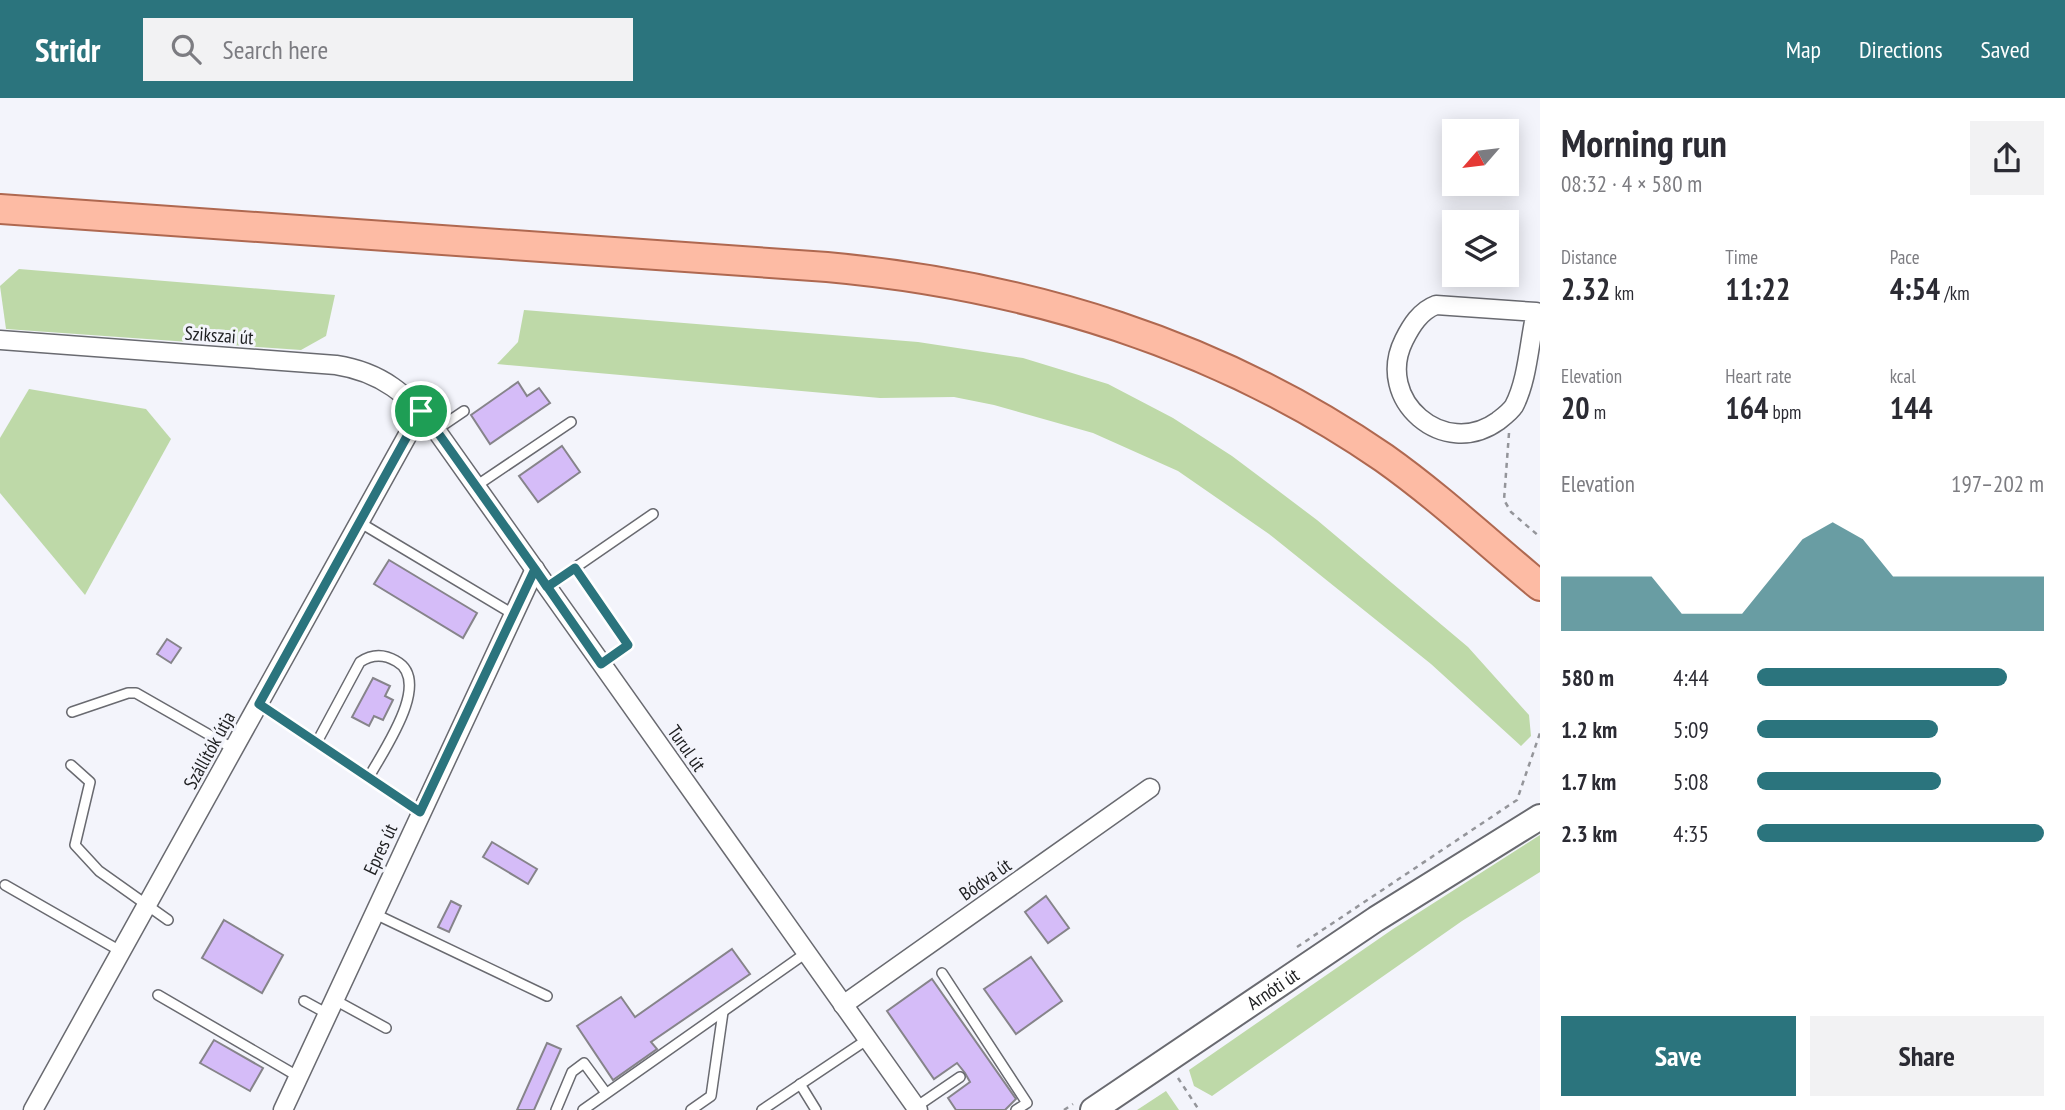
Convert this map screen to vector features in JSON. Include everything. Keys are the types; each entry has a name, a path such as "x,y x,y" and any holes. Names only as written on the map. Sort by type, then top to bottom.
{"main road":[{"path":"0,209 827,267 921,277 1035,301 1189,352 1296,403 1423,487 1535,584"},
{"path":"1456,868 1540,806"},
{"path":"1456,868 1540,817"},
{"name":"Arnóti út","path":"1084,1106 1166,1060 1456,868"}],"street":[{"path":"1436,305 1538,313 1519,390 1511,411 1476,432 1453,433 1430,424 1414,412 1400,392 1395,379 1400,349 1419,316 1436,305"},
{"name":"Szikszai út","path":"0,340 352,368 387,381 421,411"},
{"name":"Turul út","path":"421,411 917,1108"},
{"name":"Szállítók útja","path":"33,1110 421,411"},
{"name":"Epres út","path":"284,1110 329,1006 535,569"},
{"name":"Bódva út","path":"843,1004 1150,788"}],"lane":[{"path":"436,430 464,411"},
{"path":"476,486 571,422"},
{"path":"547,587 653,514"},
{"path":"359,522 513,614"},
{"path":"575,568 628,645 601,664"},
{"path":"317,742 360,662 374,656 398,661 409,673 411,691 369,777"},
{"path":"72,712 128,692 136,693 233,749"},
{"path":"259,704 420,812"},
{"path":"71,765 90,782 75,845 99,871 146,907 168,920"},
{"path":"5,885 122,952"},
{"path":"373,913 547,996"},
{"path":"583,1110 806,953"},
{"path":"942,973 1027,1102 1016,1110"},
{"path":"158,995 299,1077"},
{"path":"304,1001 329,1006 386,1028"},
{"path":"691,1110 711,1096 723,1012"},
{"path":"762,1110 868,1039"},
{"path":"556,1110 572,1072 584,1063 606,1093"},
{"path":"917,1108 960,1077"},
{"path":"800,1084 817,1110"}],"path":[{"path":"1511,411 1504,500 1511,512 1540,537"},
{"path":"1289,953 1517,800 1540,733"},
{"path":"1166,1060 1199,1110"},
{"path":"1064,1110 1084,1106"}],"green space":[{"path":"19,269 335,295 326,336 301,350 6,329 0,286"},
{"path":"524,310 918,342 1023,358 1108,384 1173,418 1232,456 1317,520 1468,647 1529,715 1531,736 1521,746 1431,664 1269,534 1178,471 1093,433 994,405 954,397 880,398 497,364 518,342"},
{"path":"29,389 146,409 171,439 85,595 0,493 0,438"},
{"path":"1540,835 1540,872 1462,921 1212,1096 1194,1086 1189,1070 1393,929"},
{"path":"1166,1091 1179,1110 1137,1110"}],"building":[{"path":"518,382 527,396 539,388 550,403 490,444 471,415"},
{"path":"562,446 580,472 538,502 519,476"},
{"path":"389,560 477,613 463,638 374,584"},
{"path":"167,639 181,648 171,663 157,654"},
{"path":"373,678 390,686 385,696 393,700 383,720 374,716 369,726 352,717"},
{"path":"492,842 537,869 528,884 483,857"},
{"path":"1046,896 1069,928 1048,943 1025,912"},
{"path":"451,901 461,906 449,932 438,927"},
{"path":"224,920 283,955 262,993 202,958"},
{"path":"732,949 750,974 651,1042 657,1049 613,1080 577,1026 621,997 635,1017"},
{"path":"1031,957 1062,1001 1016,1034 984,989"},
{"path":"932,979 1016,1099 1005,1110 956,1110 948,1098 970,1082 965,1073 957,1063 934,1079 887,1011"},
{"path":"214,1040 263,1068 250,1091 200,1063"},
{"path":"547,1043 561,1049 534,1110 517,1110"}],"route":[{"path":"421,411 259,704 420,812 535,569 547,587 601,664 628,645 575,568 547,587 535,569 436,430 421,411"}]}
